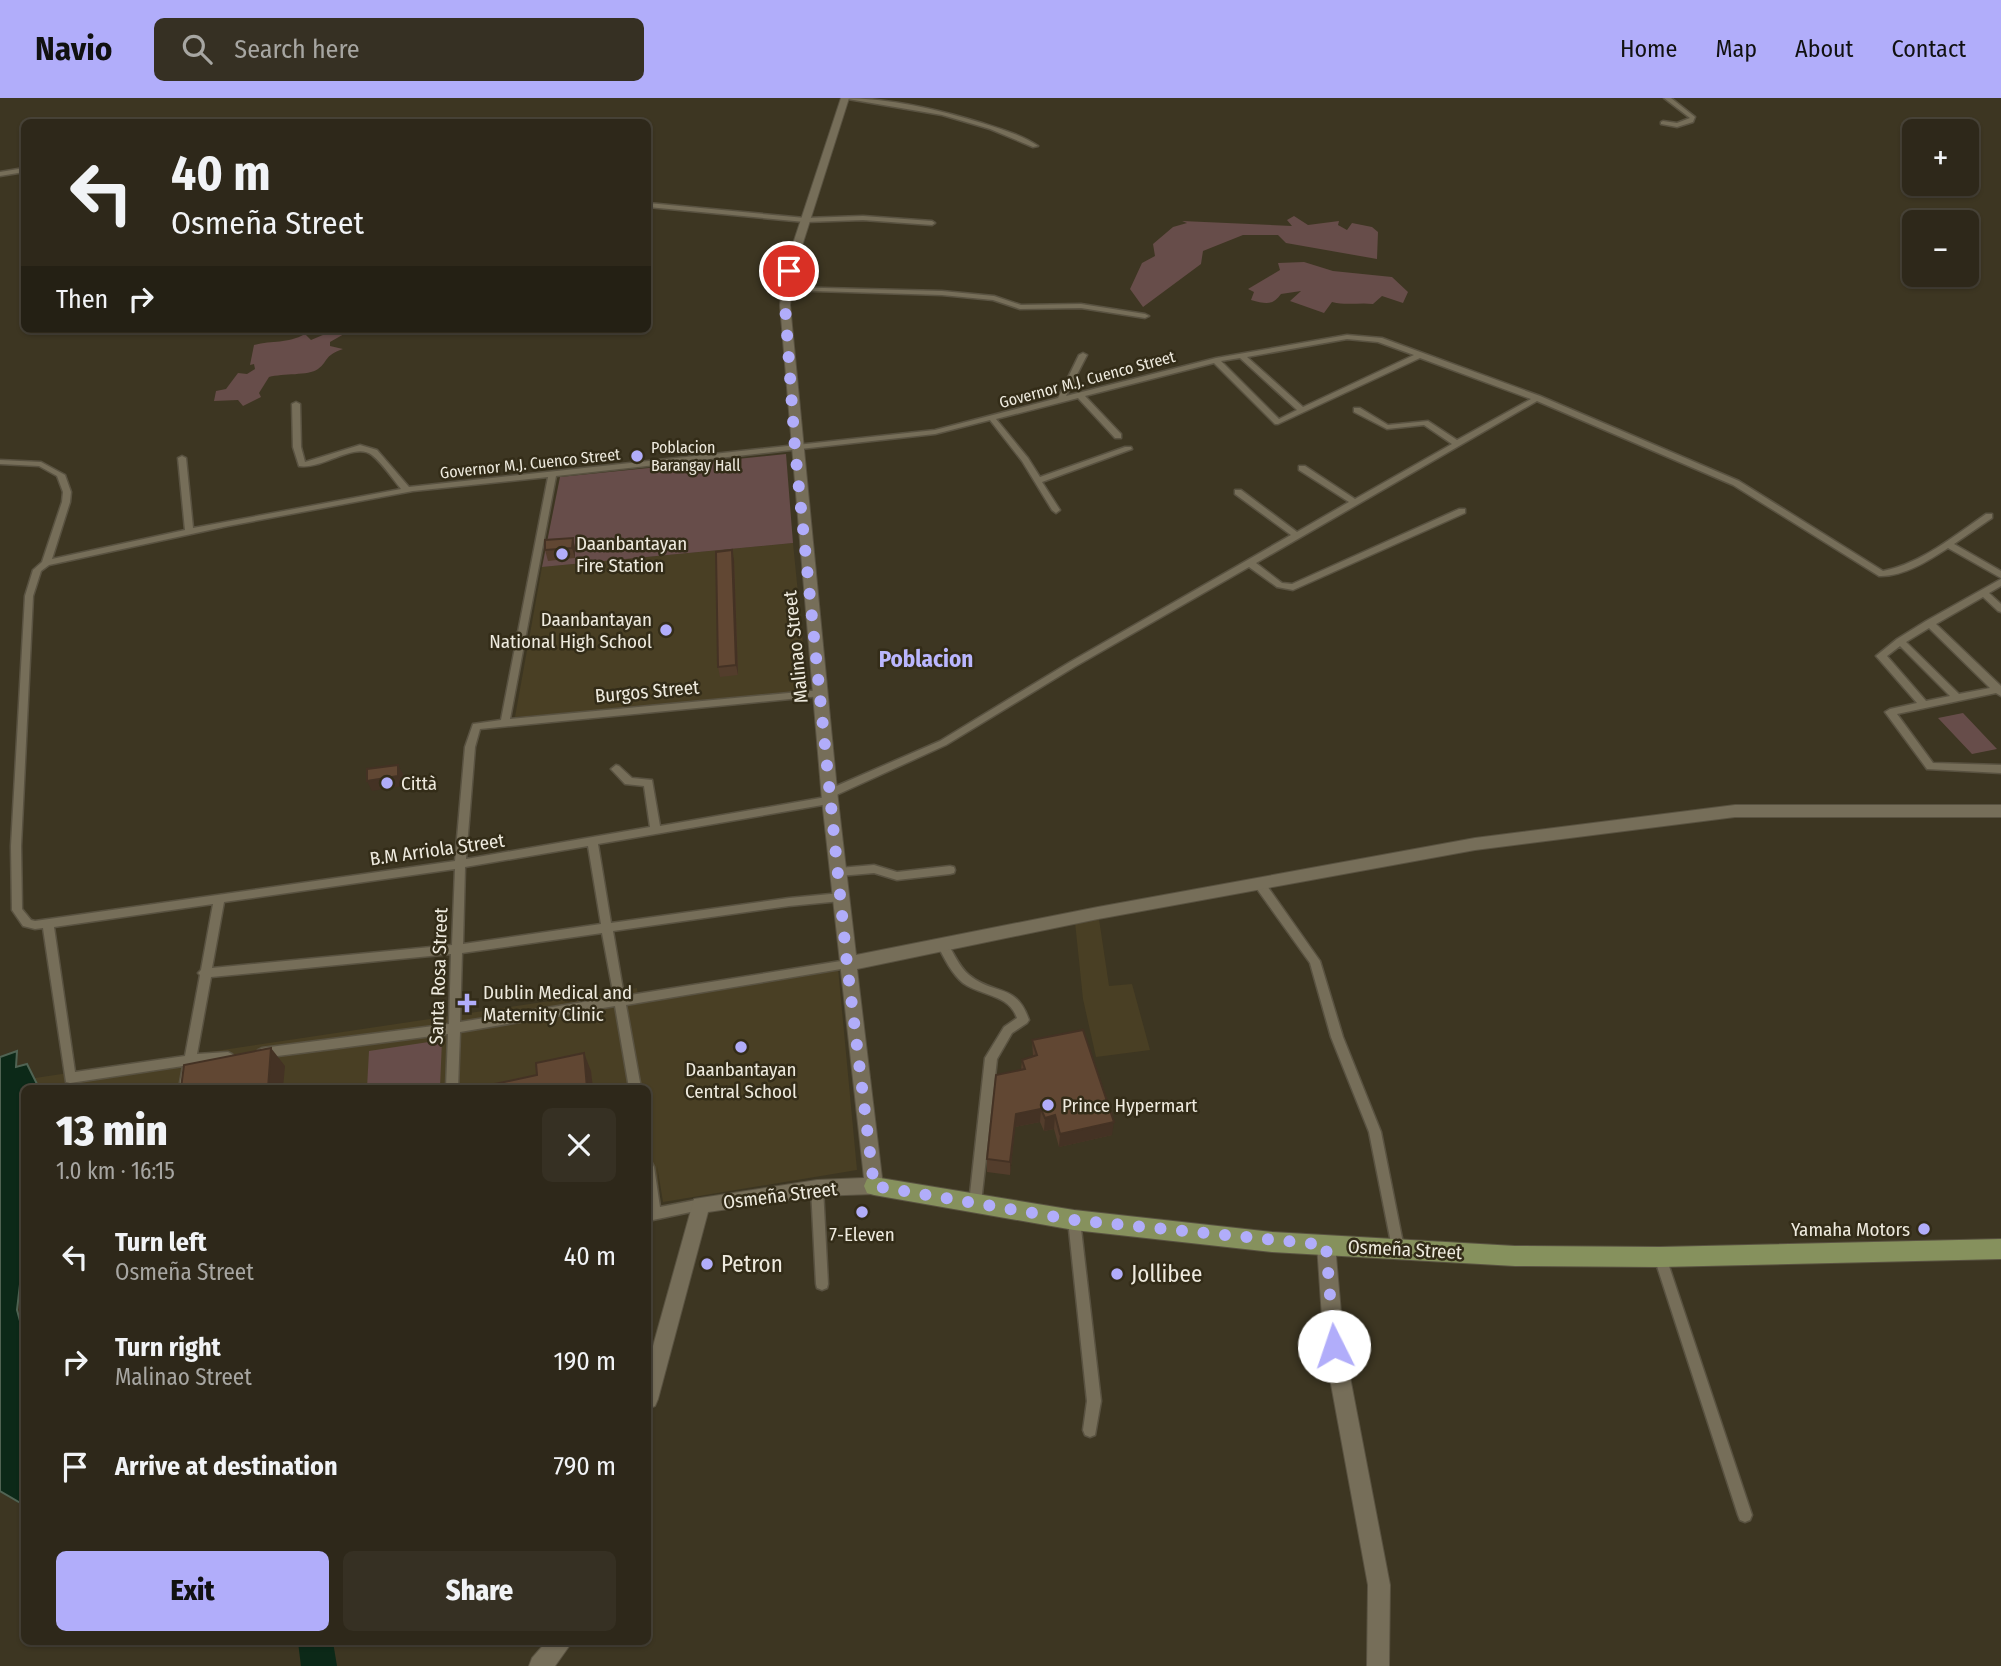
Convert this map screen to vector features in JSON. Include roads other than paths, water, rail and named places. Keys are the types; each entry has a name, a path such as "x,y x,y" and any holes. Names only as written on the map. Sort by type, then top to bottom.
{"main road":[{"name":"Malinao Street","path":"844,102 785,289 795,449 847,964 874,1186"},
{"path":"847,964 1098,913 1261,886 1475,844 1591,832 1719,812 1828,809 2001,811"},
{"name":"Osmeña Street","path":"701,1205 817,1188 874,1186 1074,1220 1326,1245 1515,1256 1660,1257 2001,1249"},
{"path":"651,1388 701,1205"},
{"path":"1326,1245 1334,1346 1379,1585 1378,1666"},
{"path":"540,1666 558,1645"}],"street":[{"path":"1663,124 1677,125 1693,118 1667,98"},
{"path":"844,102 890,101 1006,133 1035,146"},
{"path":"0,174 21,170"},
{"path":"651,205 805,220 863,218 932,223"},
{"path":"785,289 942,293 994,298 1020,307 1081,306 1145,316"},
{"name":"Governor M.J. Cuenco Street","path":"46,563 188,532 407,490 935,432 1216,360 1363,336 1418,356"},
{"path":"1060,401 1083,355"},
{"path":"1242,356 1303,411"},
{"path":"1216,360 1273,420 1278,422 1418,356 1537,398 1736,483 1882,574 1895,571 1947,544 1989,516"},
{"path":"1081,396 1118,436"},
{"name":"B.M Arriola Street","path":"48,924 460,864 656,831 830,797 943,743 1537,398"},
{"path":"296,404 297,447 302,464 308,465 360,447 374,452 407,490"},
{"path":"1357,411 1387,427 1424,423 1456,443"},
{"path":"992,418 1039,480 1056,510"},
{"path":"1039,480 1128,449"},
{"path":"183,458 188,532"},
{"path":"0,462 41,464 61,475 67,492 46,563 37,570 29,596 16,846 17,910 26,923 48,924 70,1078 188,1060 240,1056"},
{"path":"1302,468 1356,503"},
{"path":"505,722 552,475"},
{"path":"1238,492 1297,536"},
{"path":"1250,563 1280,585 1293,586 1462,511"},
{"path":"1947,544 2001,575"},
{"path":"1924,705 1881,656 1929,623 2001,582"},
{"path":"1983,592 2001,609"},
{"path":"1929,623 2000,690"},
{"path":"1900,641 1957,698"},
{"path":"2000,690 1890,712 1930,765 2001,769"},
{"name":"Burgos Street","path":"476,726 821,693"},
{"name":"Santa Rosa Street","path":"452,1085 460,864 470,747 476,726"},
{"path":"616,769 629,781 648,783 656,831"},
{"path":"592,842 634,1085"},
{"path":"839,872 874,869 897,877 950,870"},
{"path":"1261,886 1315,961 1320,973 1337,1037 1375,1132 1398,1248"},
{"path":"204,973 456,948 841,897"},
{"path":"185,1085 219,899"},
{"path":"943,946 968,981 1010,997 1021,1009 1023,1020 1008,1030 991,1058 975,1203"},
{"path":"253,1054 454,1028 847,964"},
{"path":"817,1188 822,1284"},
{"name":"Osmeña Street","path":"651,1215 701,1205"},
{"path":"1074,1220 1094,1401 1090,1430"},
{"path":"1660,1257 1745,1515"}],"waterway":[{"path":"316,1645 319,1666"}],"place":[{"name":"Poblacion Barangay Hall","path":"637,456"},
{"name":"Daanbantayan Fire Station","path":"562,554"},
{"name":"Daanbantayan National High School","path":"666,630"},
{"name":"Città","path":"387,783"},
{"name":"Dublin Medical and Maternity Clinic","path":"467,1003"},
{"name":"Daanbantayan Central School","path":"741,1047"},
{"name":"Prince Hypermart","path":"1048,1105"},
{"name":"7-Eleven","path":"862,1212"},
{"name":"Yamaha Motors","path":"1924,1229"},
{"name":"Petron","path":"707,1264"},
{"name":"Jollibee","path":"1117,1274"}],"district":[{"name":"Poblacion","path":"926,659"}]}
